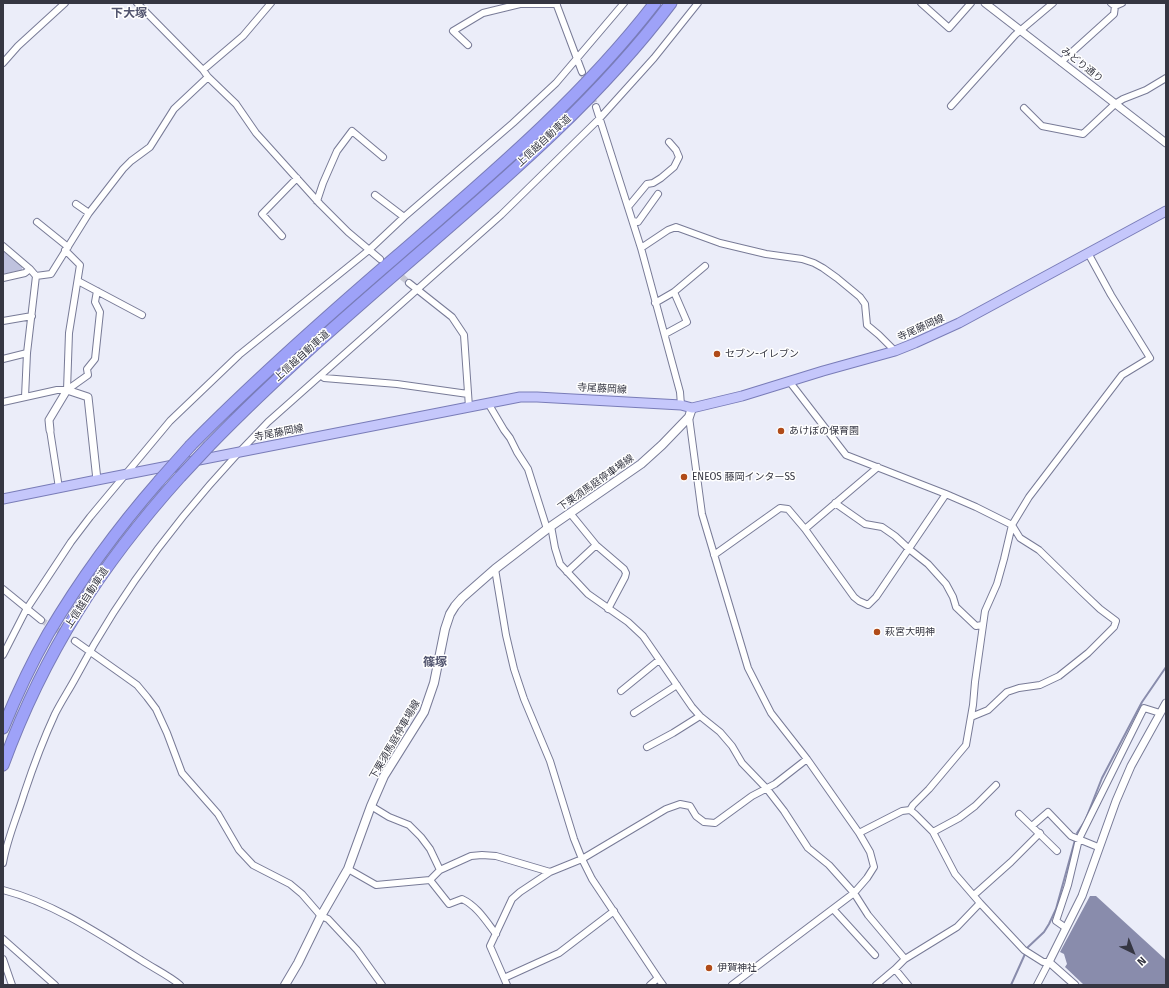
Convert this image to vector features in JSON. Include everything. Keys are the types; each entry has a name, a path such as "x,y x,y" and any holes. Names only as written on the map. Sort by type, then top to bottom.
{"highway":[{"name":"上信越自動車道","path":"3,728 30,667 47,635 110,541 158,481 191,445 256,380 293,346 472,191 540,129 596,72 654,3"},
{"name":"上信越自動車道","path":"3,765 27,705 59,641 77,611 118,551 159,500 253,401 302,356 480,201 550,136 611,74 671,3"}],"main road":[{"name":"寺尾藤岡線","path":"3,499 520,397 537,396 681,405 691,413 789,381 895,351 935,334 959,323 1166,211"},
{"name":"下栗須馬庭停車場線","path":"285,985 321,916 348,869 371,806 384,776 424,712 434,683 445,629 450,614 462,598 549,527 641,464 691,413"}],"street":[{"path":"3,63 18,46 65,3"},
{"path":"137,3 236,104 256,133 317,201 348,232 380,258"},
{"path":"203,70 243,36 271,3"},
{"path":"3,655 26,610 50,572 76,536 170,422 239,355 369,250 513,123 556,83 624,3"},
{"path":"3,863 6,848 35,761 55,713 89,651 137,578 187,511 238,452 268,422 501,215 599,119 654,58 698,3"},
{"path":"921,3 949,28 972,3"},
{"name":"みどり通り","path":"985,3 1166,143"},
{"path":"951,106 1020,30 1053,3"},
{"path":"1061,62 1114,14 1113,5 1122,3"},
{"path":"468,45 453,32 483,13 520,4 556,4 582,72"},
{"path":"36,276 51,274 89,213 124,169 131,161 150,147 174,109 208,77"},
{"path":"1024,108 1042,126 1083,134 1122,99 1146,90 1166,78"},
{"path":"596,107 641,248 680,392 681,405"},
{"path":"317,201 322,184 337,151 352,131 383,158"},
{"path":"628,207 647,184 653,183 674,167 679,157 676,150 669,142"},
{"path":"282,236 262,214 297,178"},
{"path":"632,221 638,222 658,194"},
{"path":"375,195 404,218"},
{"path":"76,204 89,213"},
{"path":"37,222 66,248 80,265 69,333 67,390"},
{"path":"641,248 668,230 676,227 720,244 766,254 802,259 814,263 838,278 860,297 865,304 867,325 879,334 895,351"},
{"path":"3,246 36,276 27,353 24,397"},
{"path":"910,810 966,745 980,654 982,625 985,611 1004,559 1012,525 1029,497 1122,375 1150,358 1111,295 1088,253"},
{"path":"655,303 674,292 705,266"},
{"path":"3,278 25,273 30,269"},
{"path":"78,281 142,315"},
{"path":"409,283 452,317 464,335 469,407"},
{"path":"59,488 49,420 67,390 88,375 87,369 95,359 100,312 95,302 97,291"},
{"path":"665,334 687,322 674,292"},
{"path":"3,321 32,316"},
{"path":"3,359 27,353"},
{"path":"320,375 324,378 397,384 468,394"},
{"path":"789,381 846,455 878,466 946,494 1012,525 1020,538 1039,550 1100,609 1116,621 1114,627 1088,653 1059,676 1040,685 1019,688 1007,692 988,710 971,717"},
{"path":"3,402 56,390 67,390 88,397 97,480"},
{"path":"488,403 528,469 549,527 560,564 588,594 628,622 643,636 692,707 700,716 720,732 732,746 742,764 767,789 784,811 808,848 829,865 854,893 868,915 904,959"},
{"path":"691,413 702,514 748,668 771,713 807,759 859,833 870,852 874,866 867,878 854,893 732,985"},
{"path":"805,529 878,466"},
{"path":"714,555 780,508 788,510 805,529 854,597 868,605 876,597 946,494"},
{"path":"835,503 864,524 882,527 895,536 928,564 946,584 953,597 956,607 976,626 982,625"},
{"path":"570,513 596,546 624,569 626,573 608,609"},
{"path":"567,572 596,546"},
{"path":"495,570 506,635 514,669 524,699 550,761 574,840 592,879 663,985"},
{"path":"3,589 17,600 26,610 41,620"},
{"path":"75,641 137,685 156,709 182,773 218,814 239,850 254,865 290,884 302,894 321,916 328,919 357,950 382,985"},
{"path":"621,691 659,660"},
{"path":"634,712 677,685"},
{"path":"1037,985 1082,896 1098,847 1131,766 1166,703"},
{"path":"1066,928 1056,921 1068,885 1079,839 1144,708 1160,713"},
{"path":"647,747 700,716"},
{"path":"507,985 490,946 512,899 520,892 550,872 582,859 666,809 680,804 690,806 696,816 704,822 715,823 752,796 775,784 807,759"},
{"path":"933,832 959,818 975,806 996,785"},
{"path":"371,806 389,817 410,825 430,849 440,870"},
{"path":"859,833 902,811 910,810 933,832 955,874 1024,950 1043,962 1049,962 1075,985"},
{"path":"1032,826 1048,812 1072,836 1098,847"},
{"path":"1019,814 1057,851"},
{"path":"974,895 1011,862 1040,833"},
{"path":"348,869 376,885 430,880 440,870 471,856 482,855 496,856 550,872"},
{"path":"430,880 449,904 462,899 468,902 477,910 496,934"},
{"path":"3,890 22,895 51,908 103,937 180,985"},
{"path":"876,985 895,969 904,959 957,927 980,903"},
{"path":"833,909 875,955"},
{"path":"504,978 559,953 614,911"},
{"path":"3,939 55,985"},
{"path":"3,959 12,985"},
{"path":"895,969 908,985"},
{"path":"650,985 658,978"}],"shaded area":[{"path":"3,251 22,266 22,270 3,274"},
{"path":"1090,896 1096,896 1166,960 1166,985 1084,985 1065,967 1067,964 1064,954 1060,952"}],"waterway":[{"path":"1077,833 1085,821 1102,778 1142,702 1166,667"},
{"path":"1027,948 1044,932 1056,909 1075,840"},
{"path":"1011,985 1025,954"}],"tunnel":[{"path":"582,72 596,107"},
{"path":"395,271 409,283"},
{"path":"41,620 75,641"}],"place":[{"name":"セブン-イレブン","path":"717,354"},
{"name":"あけぼの保育園","path":"781,431"},
{"name":"ENEOS 藤岡インターSS","path":"684,477"},
{"name":"萩宮大明神","path":"877,632"},
{"name":"伊賀神社","path":"709,968"}],"district":[{"name":"下大塚","path":"129,14"},
{"name":"篠塚","path":"435,663"}]}
